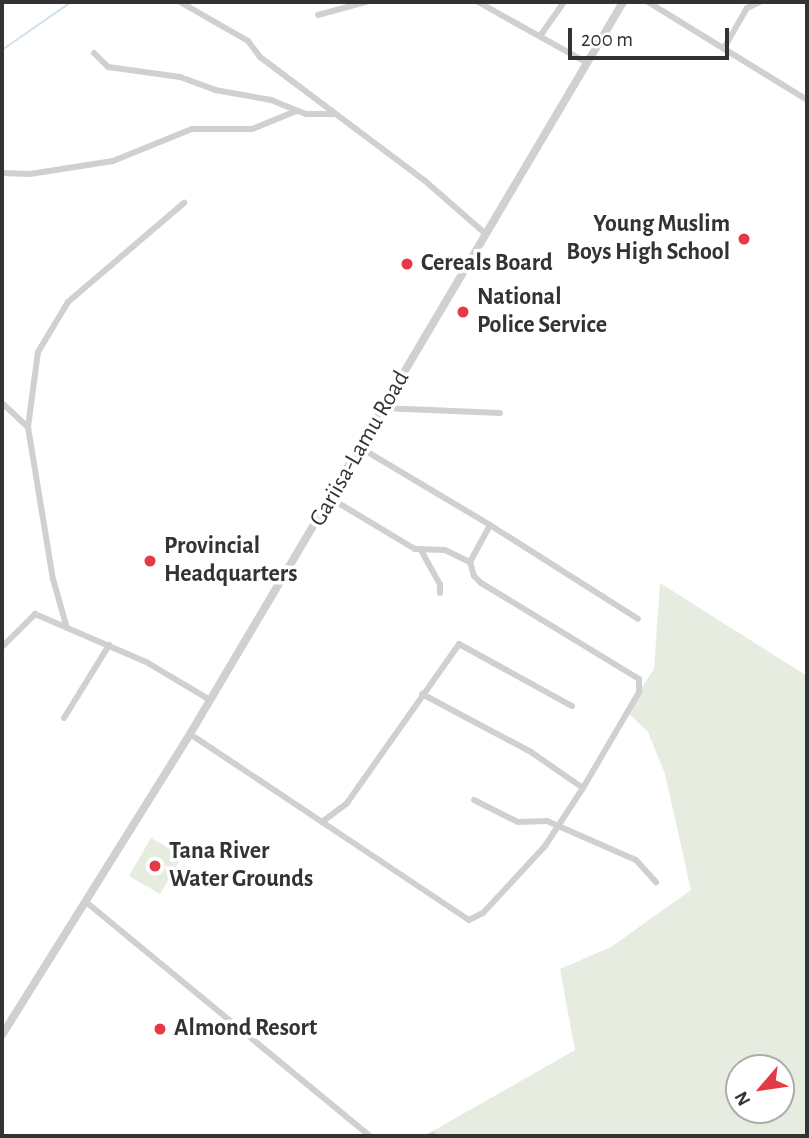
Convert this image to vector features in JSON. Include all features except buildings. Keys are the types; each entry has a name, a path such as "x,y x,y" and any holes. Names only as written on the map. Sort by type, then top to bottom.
{"street":[{"path":"180,2 248,41 260,57 486,233"},
{"path":"318,15 366,2"},
{"path":"478,2 586,62"},
{"path":"540,36 564,2"},
{"name":"Gariisa-Lamu Road","path":"2,1035 190,734 623,2"},
{"path":"648,2 807,100"},
{"path":"724,48 747,8 760,2"},
{"path":"94,53 108,67 180,77 215,90 271,100 296,111 327,117 335,114"},
{"path":"2,173 30,174 113,161 192,129 252,129 296,111"},
{"path":"66,625 53,579 27,428 38,352 68,302 184,203"},
{"path":"2,403 27,428"},
{"path":"383,408 500,413"},
{"path":"359,447 490,525 638,619"},
{"path":"330,498 422,552 440,584 440,593"},
{"path":"190,734 469,920 483,913 545,846 583,788 639,692 639,680 633,672 490,590 474,576 470,562 490,525"},
{"path":"422,552 446,550 470,562"},
{"path":"2,647 35,614 52,624 66,625 109,645 210,700"},
{"path":"322,822 347,803 459,644 572,706"},
{"path":"64,718 109,645"},
{"path":"422,694 531,752 583,788"},
{"path":"474,800 518,822 558,825 636,860 656,882"},
{"path":"86,902 355,1127 370,1136"},
{"path":"351,1136 355,1127"}],"shaded area":[{"path":"660,583 807,676 807,1136 424,1136 575,1050 560,969 611,947 691,890 665,774 648,732 626,711 654,669"},
{"name":"Tana River Water Grounds","path":"151,838 182,856 160,894 129,876"}],"waterway":[{"path":"2,50 71,2"}],"place":[{"name":"Young Muslim Boys High School","path":"744,239"},
{"name":"Cereals Board","path":"407,264"},
{"name":"National Police Service","path":"463,312"},
{"name":"Provincial Headquarters","path":"150,561"},
{"name":"Tana River Water Grounds","path":"155,866"},
{"name":"Almond Resort","path":"160,1029"}]}
